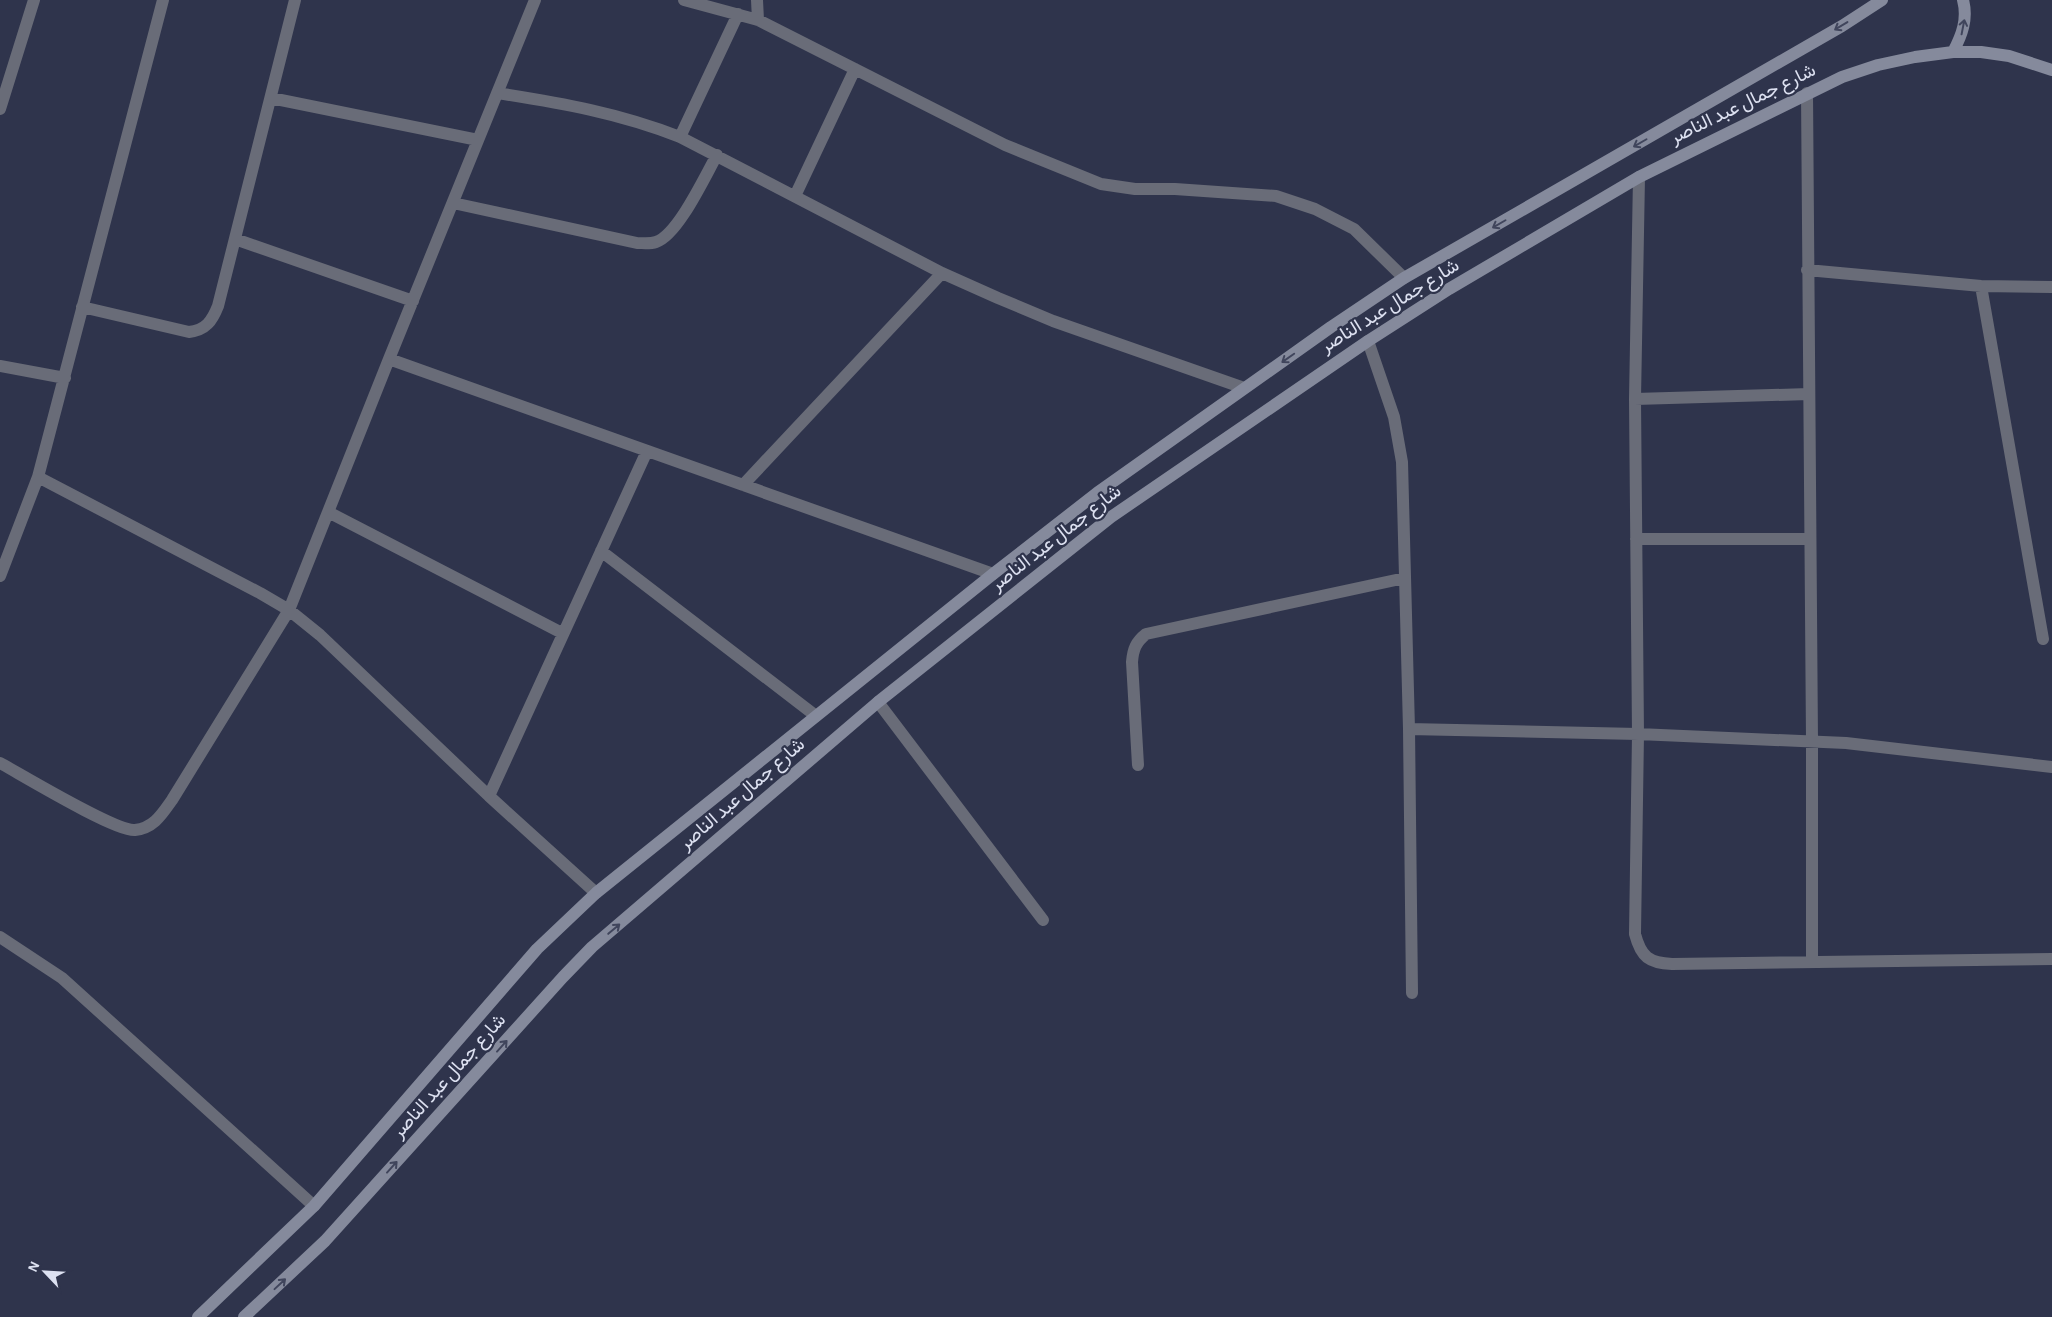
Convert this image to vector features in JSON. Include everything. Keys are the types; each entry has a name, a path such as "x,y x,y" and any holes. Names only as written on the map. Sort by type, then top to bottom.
{"street":[{"path":"0,109 34,0"},
{"path":"0,576 38,477 163,0"},
{"path":"82,307 189,332 198,331 205,327 216,312 296,0"},
{"path":"0,763 112,824 134,830 156,822 172,800 289,610 535,0"},
{"path":"684,0 758,20 1004,145 1101,184 1135,190 1175,189 1276,196 1315,209 1354,229 1404,278"},
{"path":"757,0 758,20"},
{"name":"شارع جمال عبد الناصر","path":"198,1317 314,1206 537,949 596,892 993,574 1097,493 1244,388 1404,278 1834,30 1882,0"},
{"path":"1953,52 1962,36 1965,21 1963,0"},
{"path":"680,137 738,14"},
{"name":"شارع جمال عبد الناصر","path":"244,1317 325,1241 563,977 592,948 878,702 1111,517 1368,340 1449,289 1638,177 1807,93 1842,77 1878,65 1916,56 1953,52 1981,52 2009,56 2052,70"},
{"path":"795,196 855,69"},
{"path":"497,93 570,105 610,114 646,124 680,137 942,272 1053,321 1244,388"},
{"path":"1807,93 1812,962"},
{"path":"270,98 478,140"},
{"path":"453,204 636,242 657,242 668,235 677,224 717,155"},
{"path":"1638,177 1635,399 1638,734 1635,934 1638,947 1646,957 1658,964 2052,959"},
{"path":"235,239 412,302"},
{"path":"1807,270 1981,286 2052,288"},
{"path":"743,485 942,272"},
{"path":"1981,286 2043,639"},
{"path":"1368,340 1394,417 1402,462 1409,729 1412,993"},
{"path":"389,359 993,574"},
{"path":"0,366 65,378"},
{"path":"1635,399 1809,394"},
{"path":"489,796 647,451"},
{"path":"38,477 289,610 320,635 489,796 596,892"},
{"path":"328,512 562,633"},
{"path":"1636,539 1810,539"},
{"path":"601,552 816,716"},
{"path":"1138,765 1132,662 1133,650 1138,640 1146,634 1405,578"},
{"path":"878,702 1043,920"},
{"path":"1409,729 1638,734 1812,742 1911,749 2052,767"},
{"path":"0,937 62,978 314,1206"}]}
